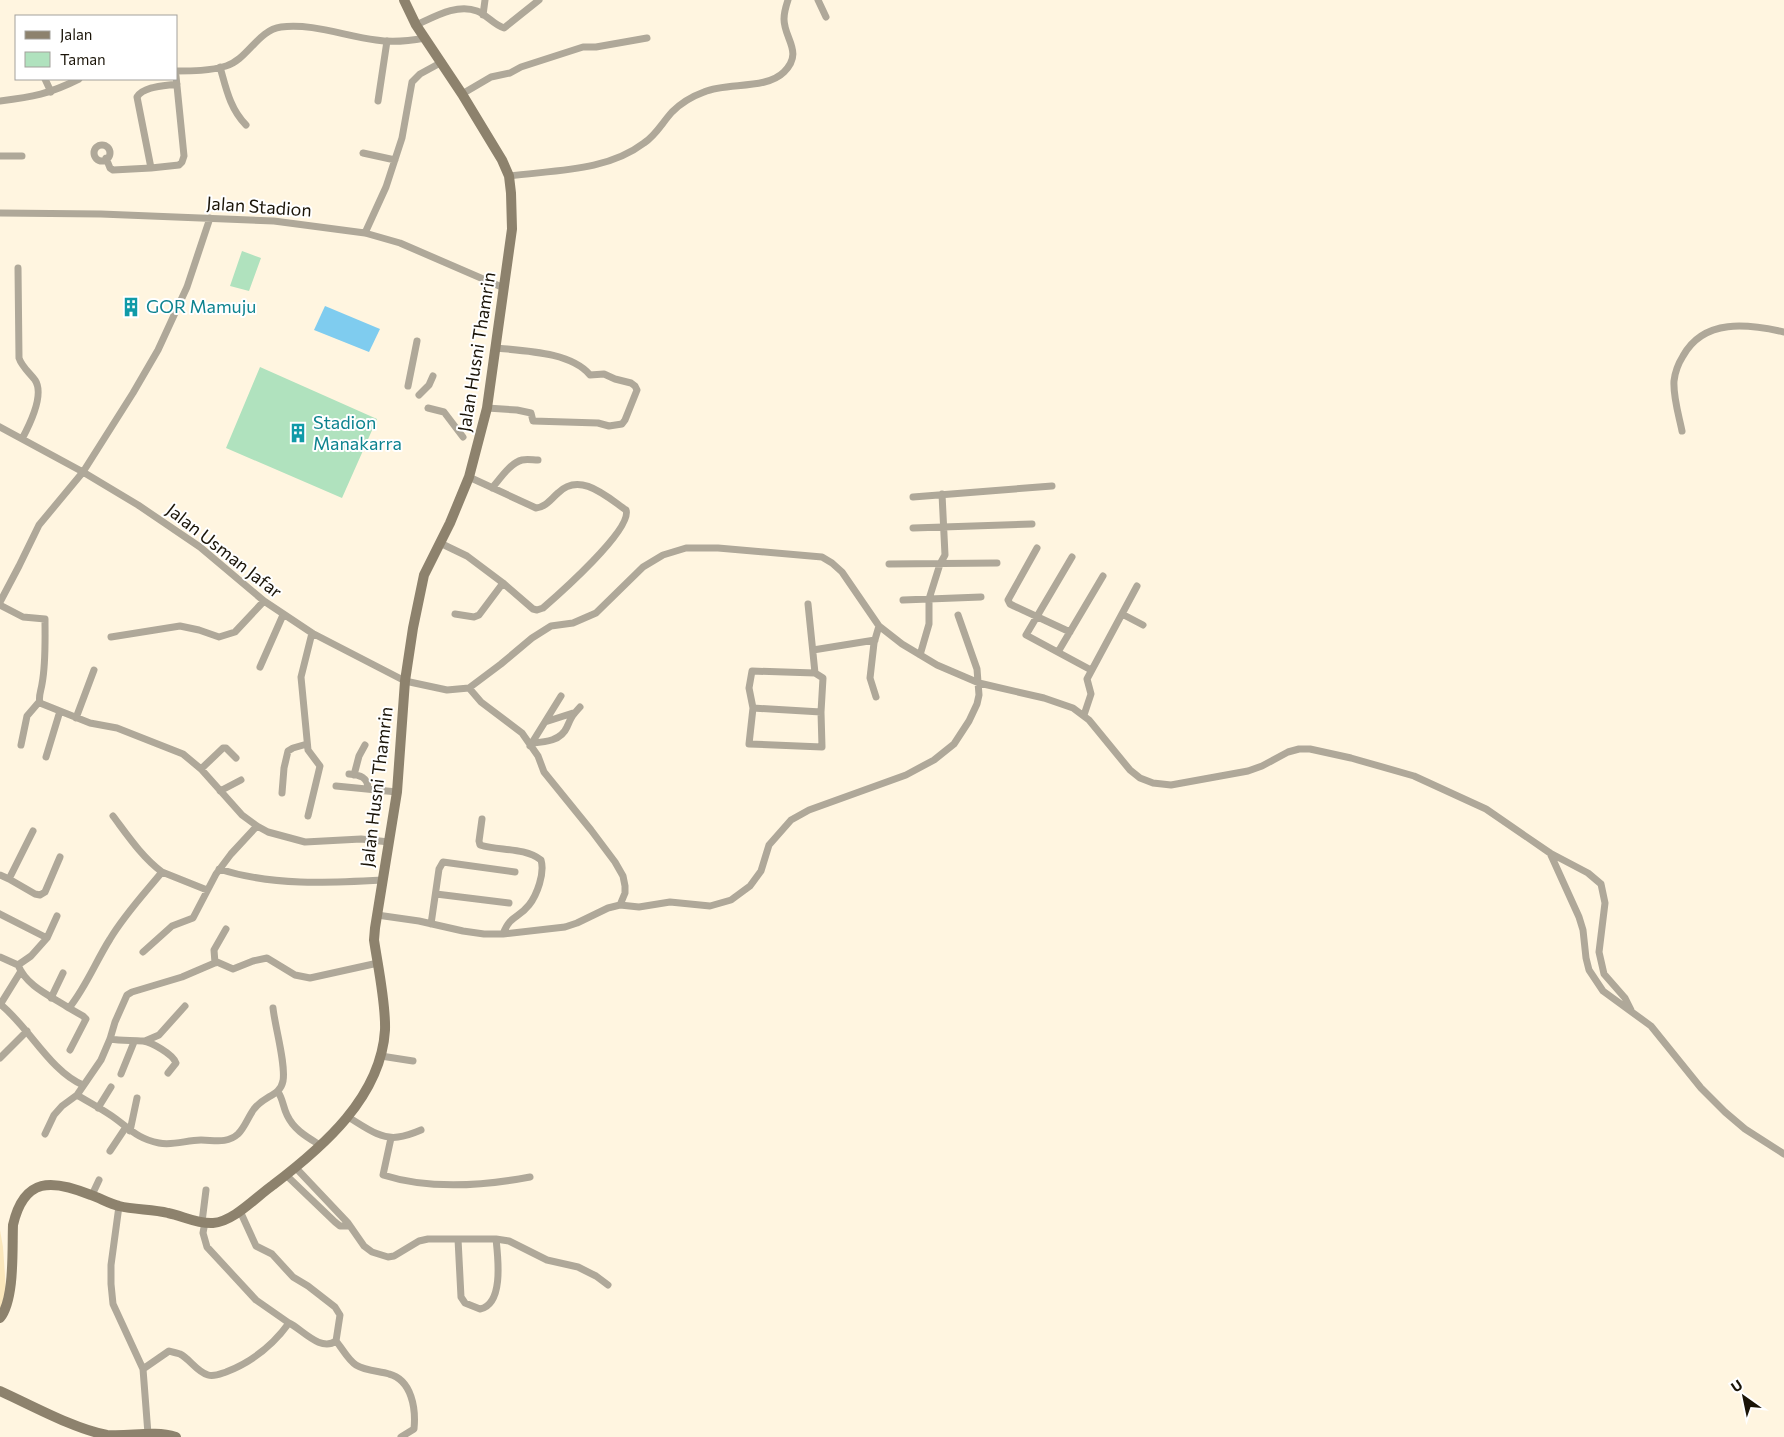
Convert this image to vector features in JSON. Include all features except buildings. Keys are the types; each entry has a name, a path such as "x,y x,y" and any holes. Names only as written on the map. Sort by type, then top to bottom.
{"street":[{"name":"Jalan Husni Thamrin","path":"0,1318 4,1313 10,1295 13,1225 22,1200 33,1189 46,1185 61,1184 119,1206 164,1212 204,1222 224,1221 240,1211 286,1175 320,1145 348,1116 362,1098 381,1056 385,1028 374,940 397,792 406,681 413,628 424,575 450,523 469,477 488,408 512,229 509,176 502,160 442,62 416,25 404,0"},
{"path":"483,15 485,0"},
{"path":"416,25 442,13 463,8 477,11 493,23 504,28 539,0"},
{"path":"509,176 611,161 642,145 658,131 676,109 700,94 724,87 766,82 778,77 784,72 793,56 793,49 784,20 788,0"},
{"path":"818,0 826,17"},
{"path":"178,71 197,71 226,66 236,60 261,38 279,27 298,26 387,41 403,42 425,38"},
{"path":"462,94 491,77 510,73 521,66 583,47 596,47 647,38"},
{"path":"378,101 387,41"},
{"path":"365,233 386,187 402,138 412,82 420,74 442,62"},
{"path":"220,67 230,104 246,125"},
{"path":"45,80 51,92"},
{"path":"0,101 26,98 51,92 77,80"},
{"path":"106,158 110,168 113,170 179,164 183,159 176,80"},
{"path":"151,168 137,97 139,93 145,90 177,84"},
{"path":"363,153 395,160"},
{"path":"0,156 22,156"},
{"name":"Jalan Stadion","path":"0,213 274,221 365,233 400,243 504,288"},
{"path":"21,745 28,716 39,702 44,661 45,619 23,617 0,603 39,525 83,472 158,350 187,287 210,218"},
{"path":"18,268 19,358 24,368 35,380 38,392 29,425 22,439"},
{"path":"1682,431 1674,383 1677,366 1686,350 1696,338 1708,331 1731,326 1761,327 1784,332"},
{"path":"408,386 417,341"},
{"path":"488,408 531,413 533,421 598,423 609,426 622,424 626,420 637,390 631,383 604,374 590,375 578,364 562,359 496,348"},
{"path":"419,395 429,385 433,376"},
{"path":"428,408 444,412 463,437"},
{"name":"Jalan Usman Jafar","path":"0,427 83,472 138,505 200,546 264,601 312,633 406,681 447,690 468,688"},
{"path":"492,488 517,463 522,460 538,460"},
{"path":"440,543 467,556 533,609 537,610 543,608 583,573 618,532 628,514 626,510 588,485 576,483 568,485 547,504 536,508 469,477"},
{"path":"913,497 1052,486"},
{"path":"920,655 929,624 929,599 940,564 945,555 942,494"},
{"path":"913,528 1032,524"},
{"path":"620,905 625,893 623,876 592,830 544,772 538,756 522,733 481,702 468,688 532,638 551,626 573,623 596,613 649,562 663,554 686,548 718,548 792,554 825,558 832,562 842,572 879,626 902,644 937,665 979,683 1062,704 1084,715 1130,770 1140,778 1153,783 1171,786 1248,771 1288,752 1299,749 1324,752 1414,776 1486,809 1550,853 1588,873 1601,884 1605,903 1600,952 1604,974 1625,998 1631,1010"},
{"path":"1037,548 1008,600 1010,604 1070,632"},
{"path":"1072,556 1026,635 1091,670"},
{"path":"889,564 997,563"},
{"path":"1058,652 1103,576"},
{"path":"455,614 474,617 479,615 503,583"},
{"path":"1084,715 1092,694 1087,679 1137,586"},
{"path":"903,600 981,597"},
{"path":"111,637 180,626 218,637 235,632 264,601"},
{"path":"808,604 815,673"},
{"path":"1122,614 1143,624"},
{"path":"260,667 283,615"},
{"path":"377,915 484,934 503,934 565,927 608,908 620,905 639,907 670,902 710,906 725,903 738,896 750,886 760,872 769,845 790,820 809,810 906,774 946,751 954,744 977,704 979,683 973,653 958,616"},
{"path":"876,697 870,678 875,640 879,626"},
{"path":"308,816 320,766 310,754 307,744 301,677 312,633"},
{"path":"813,650 875,640"},
{"path":"76,718 94,670"},
{"path":"752,671 815,673 823,678 821,712 822,747 749,744 753,708 749,688 752,671"},
{"path":"531,745 561,696"},
{"path":"39,702 96,725 117,728 186,756 201,769 242,815 268,832 305,842 361,838 389,842"},
{"path":"531,745 557,738 567,728 570,717 580,707"},
{"path":"753,708 821,712"},
{"path":"46,757 60,711"},
{"path":"545,722 574,713"},
{"path":"282,793 284,768 288,751 307,744"},
{"path":"365,745 351,775 362,776 366,780 368,790"},
{"path":"201,769 223,748 226,748 236,758"},
{"path":"220,791 240,780"},
{"path":"336,786 397,792"},
{"path":"113,816 134,845 153,865 162,872 207,890"},
{"path":"482,819 480,845 508,849 534,856 541,860 542,864 540,880 530,904 507,923 503,934"},
{"path":"143,952 172,926 193,918 219,869 230,854 257,826"},
{"path":"9,879 33,831"},
{"path":"1550,853 1560,879 1579,917 1583,930 1589,970 1603,991 1651,1026 1701,1088 1725,1112 1745,1129 1784,1154"},
{"path":"0,875 35,894 43,894 60,858"},
{"path":"431,924 439,869 443,862 515,872"},
{"path":"219,869 251,878 282,882 383,880"},
{"path":"69,1008 78,998 111,937 133,906 162,872"},
{"path":"436,894 509,903"},
{"path":"0,914 47,938"},
{"path":"57,916 47,938 19,968 0,1005 27,1031 65,1075 83,1085"},
{"path":"214,963 214,950 226,929"},
{"path":"0,957 19,968 33,985 51,998 86,1019 70,1050"},
{"path":"45,1134 58,1111 77,1095 101,1060 127,995 132,992 182,977 214,963 219,963 233,970 252,961 267,958 302,978 310,978 378,963"},
{"path":"51,998 63,973"},
{"path":"110,1038 124,1042 145,1042 159,1035 185,1006"},
{"path":"77,1095 128,1129 160,1144 198,1140 219,1142 226,1140 241,1130 255,1108 264,1099 278,1092 281,1088 283,1076 273,1008"},
{"path":"0,1058 27,1031"},
{"path":"121,1074 134,1042"},
{"path":"145,1042 174,1058 176,1063 168,1072"},
{"path":"381,1056 414,1061"},
{"path":"98,1108 112,1087"},
{"path":"278,1092 288,1116 299,1132 320,1145"},
{"path":"110,1151 128,1129 137,1098"},
{"path":"348,1116 367,1128 391,1138 421,1130"},
{"path":"391,1138 383,1175 399,1180 450,1185 495,1183 530,1177"},
{"path":"295,1167 350,1226 364,1246 372,1252 388,1257 394,1256 418,1242 428,1239 496,1239 509,1241 548,1260 578,1268 596,1276 608,1285"},
{"path":"286,1175 340,1226 350,1226"},
{"path":"92,1195 99,1180"},
{"path":"206,1190 203,1233 207,1247 256,1300 323,1344 332,1344 336,1340 340,1315 336,1307 293,1277 272,1254 256,1246 240,1211"},
{"path":"119,1206 111,1265 112,1298 143,1368 148,1434"},
{"path":"458,1239 461,1297 465,1303 480,1309 490,1303 496,1290 498,1278 496,1239"},
{"path":"143,1368 169,1352 181,1354 207,1375 220,1375 258,1355 272,1343 289,1323"},
{"path":"336,1340 354,1364 391,1374 400,1378 406,1385 411,1396 414,1429 411,1433 401,1437"},
{"path":"0,1391 78,1427 108,1436 162,1434 176,1437"}],"shaded area":[{"path":"0,1230 6,1290 0,1311"}],"green space":[{"path":"242,251 261,258 249,291 230,286"},
{"path":"260,367 377,419 342,498 226,448"}],"water":[{"path":"325,306 380,329 369,352 314,330"}],"place":[{"name":"GOR Mamuju","path":"131,307"},
{"name":"Stadion Manakarra","path":"298,433"}]}
